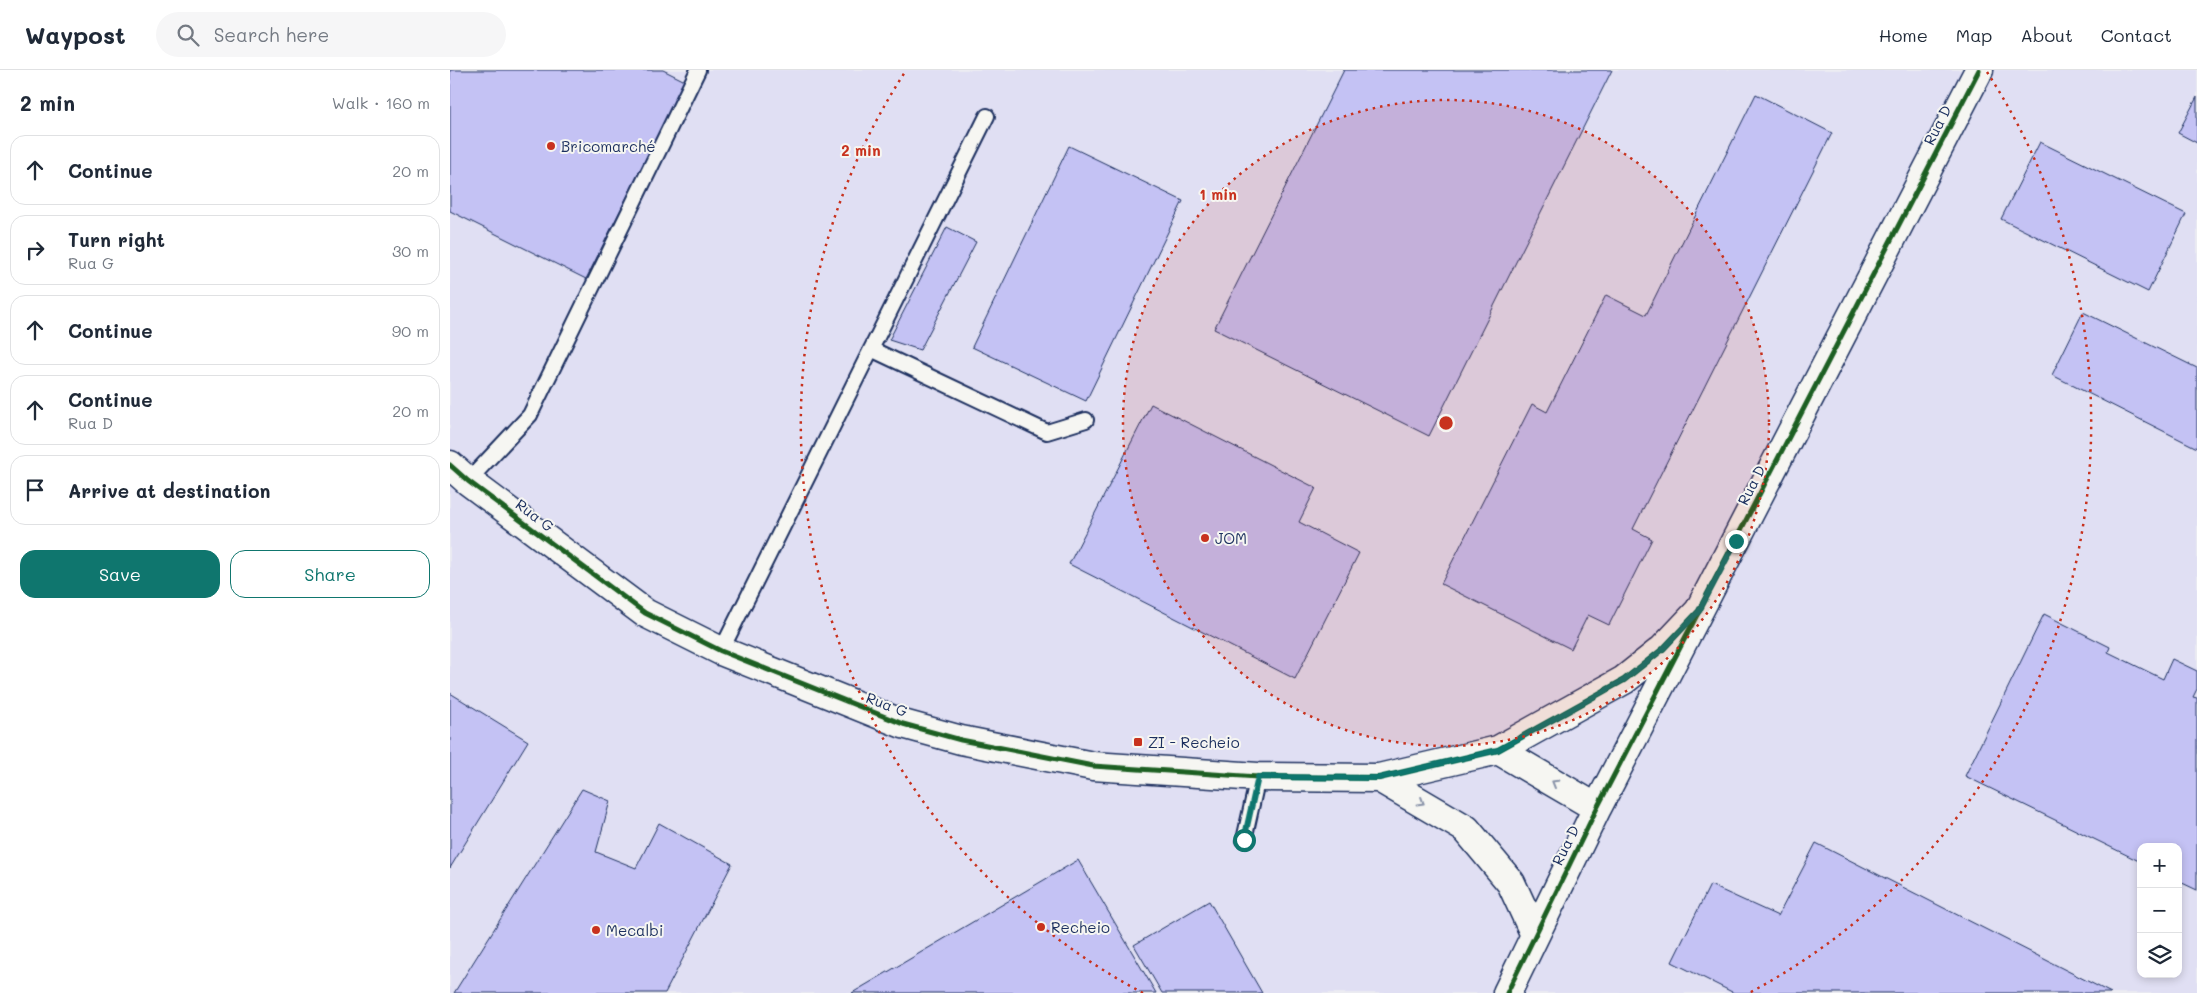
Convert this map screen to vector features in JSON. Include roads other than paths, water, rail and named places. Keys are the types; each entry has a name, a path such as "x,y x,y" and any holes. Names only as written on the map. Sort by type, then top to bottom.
{"street":[{"name":"Rua D","path":"1507,993 1597,808 1980,70"},
{"name":"Rua G","path":"459,473 645,613 721,651 902,724 960,740 1093,766 1258,777 1379,778 1498,750 1624,680 1663,649 1699,611"},
{"path":"1498,750 1597,808"},
{"path":"1379,778 1466,829 1512,883 1535,935"}],"lane":[{"path":"459,473 530,416 698,70"},
{"path":"721,651 987,116"},
{"path":"871,349 1047,432 1086,420"},
{"path":"1244,840 1258,777"}],"place":[{"name":"Bricomarché","path":"551,146"},
{"name":"JOM","path":"1205,538"},
{"name":"ZI - Recheio","path":"1138,742"},
{"name":"Recheio","path":"1041,927"},
{"name":"Mecalbi","path":"596,930"}]}
